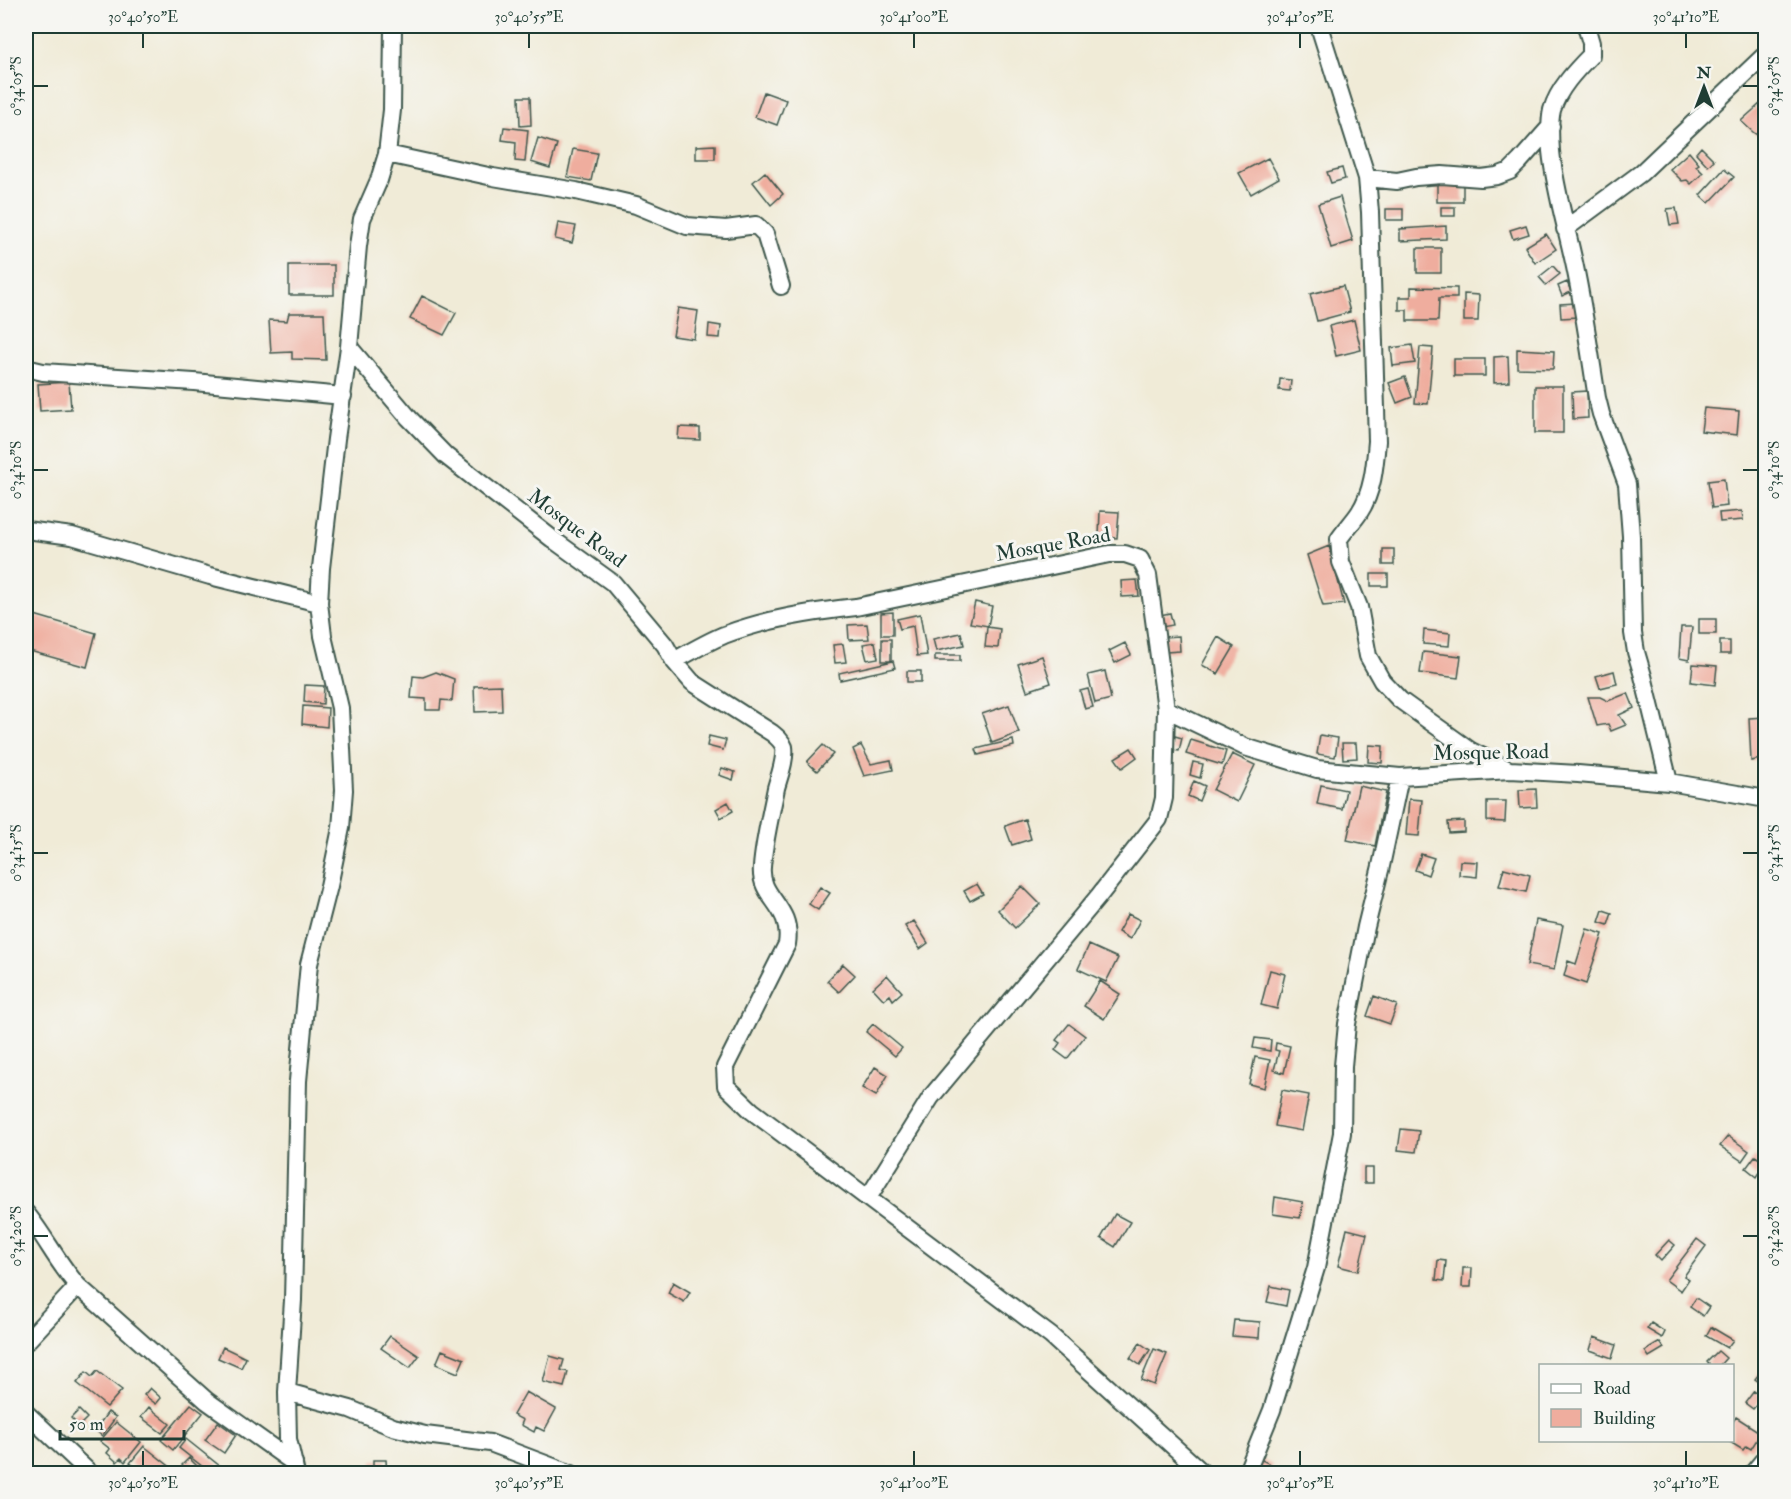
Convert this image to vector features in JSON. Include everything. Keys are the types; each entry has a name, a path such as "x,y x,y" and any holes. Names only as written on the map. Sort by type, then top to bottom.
{"street":[{"path":"295,1468 288,1439 287,1392 293,1300 297,1081 309,964 332,874 341,828 344,790 340,708 323,636 320,603 321,568 350,347 362,219 379,180 387,154 392,110 393,26"},
{"path":"1319,26 1367,178 1377,441 1374,471 1368,491 1359,512 1339,539 1341,562 1359,607 1368,657 1382,681 1400,700 1471,751 1510,770"},
{"path":"1586,26 1591,43 1591,55 1579,66 1559,93 1552,111 1552,167 1559,207 1575,265 1600,414 1627,484 1631,536 1633,633 1669,782"},
{"path":"1565,229 1641,173 1766,54"},
{"path":"1367,178 1397,182 1416,177 1442,175 1481,178 1497,176 1510,171 1551,126"},
{"path":"387,154 636,205 687,226 726,229 756,225 765,234 781,286"},
{"name":"Mosque Road","path":"350,347 409,418 446,456 555,541 613,582 665,645 674,661 723,636 761,624 818,611 856,607 1109,554 1125,554 1140,559 1148,575 1166,710 1245,747 1317,769 1400,777 1510,770 1669,782 1766,799"},
{"path":"26,368 43,372 194,382 342,396"},
{"path":"26,530 72,536 210,576 320,603"},
{"path":"674,661 692,682 772,733 781,740 784,748 762,868 766,889 782,910 789,934 787,944 725,1067 726,1086 752,1111 1051,1336 1204,1473"},
{"path":"868,1198 931,1097 1098,897 1159,819 1164,798 1166,710"},
{"path":"1246,1473 1272,1410 1316,1268 1342,1133 1343,1065 1347,1024 1365,927 1400,777"},
{"path":"26,1213 65,1271 78,1286 207,1401 295,1468"},
{"path":"26,1342 78,1286"},
{"path":"287,1392 350,1409 393,1427 425,1435 490,1443 572,1473"},
{"path":"26,1413 91,1473"},
{"path":"1752,1473 1766,1457"}],"building":[{"path":"764,92 786,100 777,125 755,117"},
{"path":"519,97 530,97 531,125 520,126"},
{"path":"1761,103 1766,108 1766,134 1762,138 1741,121"},
{"path":"504,127 528,130 525,162 515,161 516,142 502,140"},
{"path":"538,138 557,144 550,168 531,162"},
{"path":"715,145 715,159 696,159 696,146"},
{"path":"1701,147 1714,160 1708,166 1696,153"},
{"path":"573,149 597,153 591,181 567,177"},
{"path":"1689,152 1699,164 1696,166 1703,173 1691,184 1687,180 1682,181 1670,169"},
{"path":"1268,158 1279,178 1251,194 1239,173"},
{"path":"1342,168 1345,179 1331,183 1327,172"},
{"path":"1724,169 1734,177 1709,203 1700,195"},
{"path":"765,172 783,194 771,205 753,182"},
{"path":"1437,183 1463,183 1463,202 1437,202"},
{"path":"1340,197 1353,241 1331,248 1318,204"},
{"path":"1441,207 1455,207 1455,216 1441,216"},
{"path":"1676,208 1679,224 1670,225 1667,209"},
{"path":"1386,209 1403,209 1403,220 1386,220"},
{"path":"558,223 576,226 572,243 555,239"},
{"path":"1526,225 1529,234 1513,239 1510,230"},
{"path":"1446,226 1446,239 1400,241 1400,229"},
{"path":"1546,234 1556,249 1535,263 1525,247"},
{"path":"1417,248 1441,248 1441,273 1417,273"},
{"path":"289,265 334,265 334,295 289,295"},
{"path":"1553,266 1560,274 1546,285 1539,277"},
{"path":"1567,282 1571,292 1562,296 1558,286"},
{"path":"1343,286 1350,312 1317,321 1310,294"},
{"path":"1411,287 1457,288 1457,298 1439,298 1438,321 1407,321 1407,310 1399,310 1399,297 1411,297"},
{"path":"1464,294 1479,295 1478,321 1464,321"},
{"path":"422,296 456,313 444,335 410,319"},
{"path":"1576,303 1578,317 1561,318 1560,304"},
{"path":"678,308 698,311 694,339 673,336"},
{"path":"289,313 324,313 326,360 292,359 292,352 271,353 269,320 287,321"},
{"path":"1354,320 1361,350 1336,356 1329,326"},
{"path":"709,324 721,326 720,338 708,337"},
{"path":"1412,345 1415,363 1393,366 1391,348"},
{"path":"1420,347 1433,348 1428,404 1415,403"},
{"path":"1517,349 1554,351 1553,369 1517,368"},
{"path":"1508,356 1509,382 1494,383 1494,357"},
{"path":"1454,359 1485,359 1485,376 1454,376"},
{"path":"1405,377 1412,397 1397,403 1389,383"},
{"path":"1280,379 1291,380 1290,391 1279,390"},
{"path":"69,382 71,409 40,411 38,384"},
{"path":"1535,386 1563,386 1563,433 1535,433"},
{"path":"1587,391 1588,418 1573,419 1572,392"},
{"path":"1704,408 1739,411 1737,435 1701,431"},
{"path":"679,427 700,428 700,440 678,439"},
{"path":"1724,479 1727,506 1712,508 1708,481"},
{"path":"1100,511 1119,512 1117,538 1099,537"},
{"path":"1742,511 1743,520 1720,522 1719,513"},
{"path":"1329,546 1344,604 1323,606 1307,555"},
{"path":"1383,549 1394,549 1394,565 1383,565"},
{"path":"1371,574 1388,574 1388,586 1371,586"},
{"path":"1137,580 1139,596 1122,597 1121,581"},
{"path":"975,602 992,606 988,626 970,623"},
{"path":"893,612 893,635 881,635 881,613"},
{"path":"1170,613 1173,625 1162,627 1160,615"},
{"path":"31,614 96,633 87,667 26,650 26,633"},
{"path":"920,614 927,655 917,656 913,626 900,629 897,619"},
{"path":"1699,619 1716,619 1716,634 1699,634"},
{"path":"867,624 869,639 849,640 848,625"},
{"path":"987,627 1000,629 998,648 985,647"},
{"path":"1681,627 1692,627 1689,660 1679,658"},
{"path":"1424,630 1450,633 1449,646 1423,644"},
{"path":"961,633 964,645 936,651 933,639"},
{"path":"1179,636 1180,651 1166,652 1164,637"},
{"path":"1218,637 1234,647 1218,674 1202,665"},
{"path":"882,639 891,639 891,661 882,661"},
{"path":"1720,641 1730,641 1730,654 1720,654"},
{"path":"875,642 878,658 867,660 863,644"},
{"path":"1125,643 1131,655 1115,663 1109,651"},
{"path":"843,644 846,662 835,663 833,645"},
{"path":"1423,652 1461,656 1458,678 1420,673"},
{"path":"935,655 960,655 960,661 935,661"},
{"path":"1042,656 1051,683 1027,691 1018,664"},
{"path":"893,661 895,668 840,680 839,673"},
{"path":"1693,664 1717,666 1715,685 1691,682"},
{"path":"907,671 921,671 921,682 907,682"},
{"path":"1105,671 1111,699 1095,703 1088,675"},
{"path":"1614,671 1617,684 1600,688 1596,676"},
{"path":"436,672 454,679 452,701 441,700 440,710 426,710 426,699 411,698 413,676 423,677"},
{"path":"305,685 324,686 323,704 304,702"},
{"path":"501,685 502,711 475,712 474,686"},
{"path":"1088,689 1093,707 1085,709 1080,691"},
{"path":"1628,693 1634,708 1619,715 1626,725 1611,731 1608,724 1597,726 1588,697 1600,697 1608,701"},
{"path":"1009,705 1019,733 992,743 982,714"},
{"path":"303,706 328,708 327,727 302,724"},
{"path":"1766,717 1766,758 1751,761 1749,718"},
{"path":"1320,735 1338,738 1335,757 1317,754"},
{"path":"709,736 726,740 723,750 707,746"},
{"path":"1175,736 1182,738 1179,751 1172,750"},
{"path":"1013,740 1014,746 978,755 976,749"},
{"path":"1191,740 1226,751 1222,765 1186,754"},
{"path":"1342,743 1356,743 1357,758 1343,759"},
{"path":"823,745 833,754 817,771 807,762"},
{"path":"861,745 871,764 891,760 893,770 864,776 853,749"},
{"path":"1369,745 1383,746 1382,763 1368,762"},
{"path":"1131,748 1137,757 1122,768 1115,758"},
{"path":"1232,754 1255,765 1237,802 1213,790"},
{"path":"1193,762 1203,764 1200,778 1190,775"},
{"path":"722,768 735,772 733,780 719,775"},
{"path":"1194,781 1205,786 1199,801 1188,796"},
{"path":"1321,785 1346,790 1342,809 1317,804"},
{"path":"1359,786 1386,792 1375,846 1347,840"},
{"path":"1536,789 1537,807 1520,808 1519,790"},
{"path":"1409,799 1422,800 1419,836 1406,835"},
{"path":"1487,801 1506,801 1505,822 1487,821"},
{"path":"728,802 733,811 721,818 716,809"},
{"path":"1025,819 1031,839 1012,845 1005,826"},
{"path":"1464,821 1464,832 1449,833 1448,822"},
{"path":"1421,854 1434,858 1428,875 1415,870"},
{"path":"1460,861 1478,862 1477,877 1459,875"},
{"path":"1504,868 1530,875 1526,892 1499,886"},
{"path":"977,884 983,894 970,901 964,891"},
{"path":"1022,886 1040,904 1015,928 998,910"},
{"path":"820,887 830,893 818,910 809,904"},
{"path":"1603,910 1612,913 1608,925 1599,922"},
{"path":"1128,914 1140,920 1130,939 1118,932"},
{"path":"1536,920 1563,925 1554,970 1527,965"},
{"path":"914,921 928,943 920,949 905,926"},
{"path":"1587,929 1603,934 1586,984 1564,976 1568,961 1576,964"},
{"path":"1089,945 1118,958 1106,982 1078,969"},
{"path":"843,964 855,975 839,992 827,981"},
{"path":"1270,970 1285,974 1277,1009 1261,1005"},
{"path":"887,975 902,992 893,1000 890,995 884,1000 873,988"},
{"path":"1100,981 1120,994 1104,1019 1084,1006"},
{"path":"1374,996 1397,1005 1390,1024 1367,1016"},
{"path":"873,1024 902,1048 895,1056 866,1032"},
{"path":"1069,1024 1085,1036 1067,1059 1055,1050 1060,1043 1056,1040"},
{"path":"1255,1038 1271,1040 1270,1051 1253,1048"},
{"path":"1276,1043 1290,1046 1284,1073 1274,1070 1279,1051 1275,1050"},
{"path":"1255,1057 1270,1060 1264,1088 1249,1084"},
{"path":"875,1067 888,1075 876,1096 862,1088"},
{"path":"1282,1090 1309,1095 1302,1131 1275,1126"},
{"path":"1401,1129 1419,1131 1416,1152 1398,1150"},
{"path":"1728,1136 1749,1151 1742,1161 1720,1146"},
{"path":"1755,1156 1766,1163 1757,1177 1746,1168"},
{"path":"1364,1168 1373,1168 1373,1183 1364,1183"},
{"path":"1275,1197 1303,1202 1300,1218 1273,1214"},
{"path":"1115,1214 1130,1222 1115,1247 1101,1238"},
{"path":"1347,1229 1367,1234 1358,1271 1338,1266"},
{"path":"1697,1239 1706,1246 1684,1276 1689,1279 1681,1291 1666,1280"},
{"path":"1669,1240 1675,1245 1661,1261 1655,1255"},
{"path":"1438,1260 1446,1261 1444,1281 1436,1280"},
{"path":"1463,1268 1472,1268 1471,1287 1462,1287"},
{"path":"673,1282 690,1292 684,1302 668,1293"},
{"path":"1271,1286 1289,1290 1286,1306 1267,1302"},
{"path":"1696,1298 1709,1307 1703,1316 1690,1307"},
{"path":"1234,1320 1260,1322 1259,1338 1232,1336"},
{"path":"1651,1323 1665,1332 1662,1338 1647,1329"},
{"path":"1711,1327 1733,1340 1727,1348 1706,1336"},
{"path":"390,1336 419,1356 410,1368 381,1348"},
{"path":"1594,1337 1616,1345 1612,1358 1590,1350"},
{"path":"1660,1342 1664,1348 1649,1357 1645,1351"},
{"path":"1140,1343 1150,1350 1140,1365 1130,1358"},
{"path":"223,1347 246,1358 241,1368 218,1358"},
{"path":"1154,1349 1167,1354 1154,1385 1141,1380"},
{"path":"442,1350 464,1359 458,1373 436,1364"},
{"path":"1718,1351 1726,1358 1721,1364 1707,1362"},
{"path":"550,1356 564,1360 561,1370 568,1372 564,1387 543,1382"},
{"path":"1766,1365 1766,1387 1755,1379"},
{"path":"97,1371 122,1390 107,1407 77,1383 86,1372 92,1377"},
{"path":"150,1388 161,1398 156,1404 144,1395"},
{"path":"1754,1391 1762,1398 1753,1409 1745,1403"},
{"path":"526,1392 556,1409 544,1431 536,1427 534,1432 521,1425 523,1420 513,1415"},
{"path":"191,1404 203,1413 173,1450 161,1440"},
{"path":"149,1407 170,1424 162,1433 141,1417"},
{"path":"79,1410 87,1418 79,1426 71,1418"},
{"path":"108,1412 116,1417 102,1436 95,1430"},
{"path":"1736,1417 1761,1433 1751,1449 1746,1446 1743,1450 1730,1442 1734,1442"},
{"path":"116,1422 141,1442 125,1462 121,1458 117,1462 107,1453 110,1449 100,1441"},
{"path":"218,1422 236,1435 224,1453 205,1440"},
{"path":"186,1439 221,1467 216,1474 212,1474 179,1448"},
{"path":"144,1446 173,1469 170,1474 134,1474 138,1469 130,1463"},
{"path":"1256,1457 1272,1465 1268,1474 1255,1474 1257,1470 1251,1468"},
{"path":"189,1458 199,1468 193,1474 190,1474 182,1465"},
{"path":"373,1460 386,1460 387,1474 373,1474"}]}
